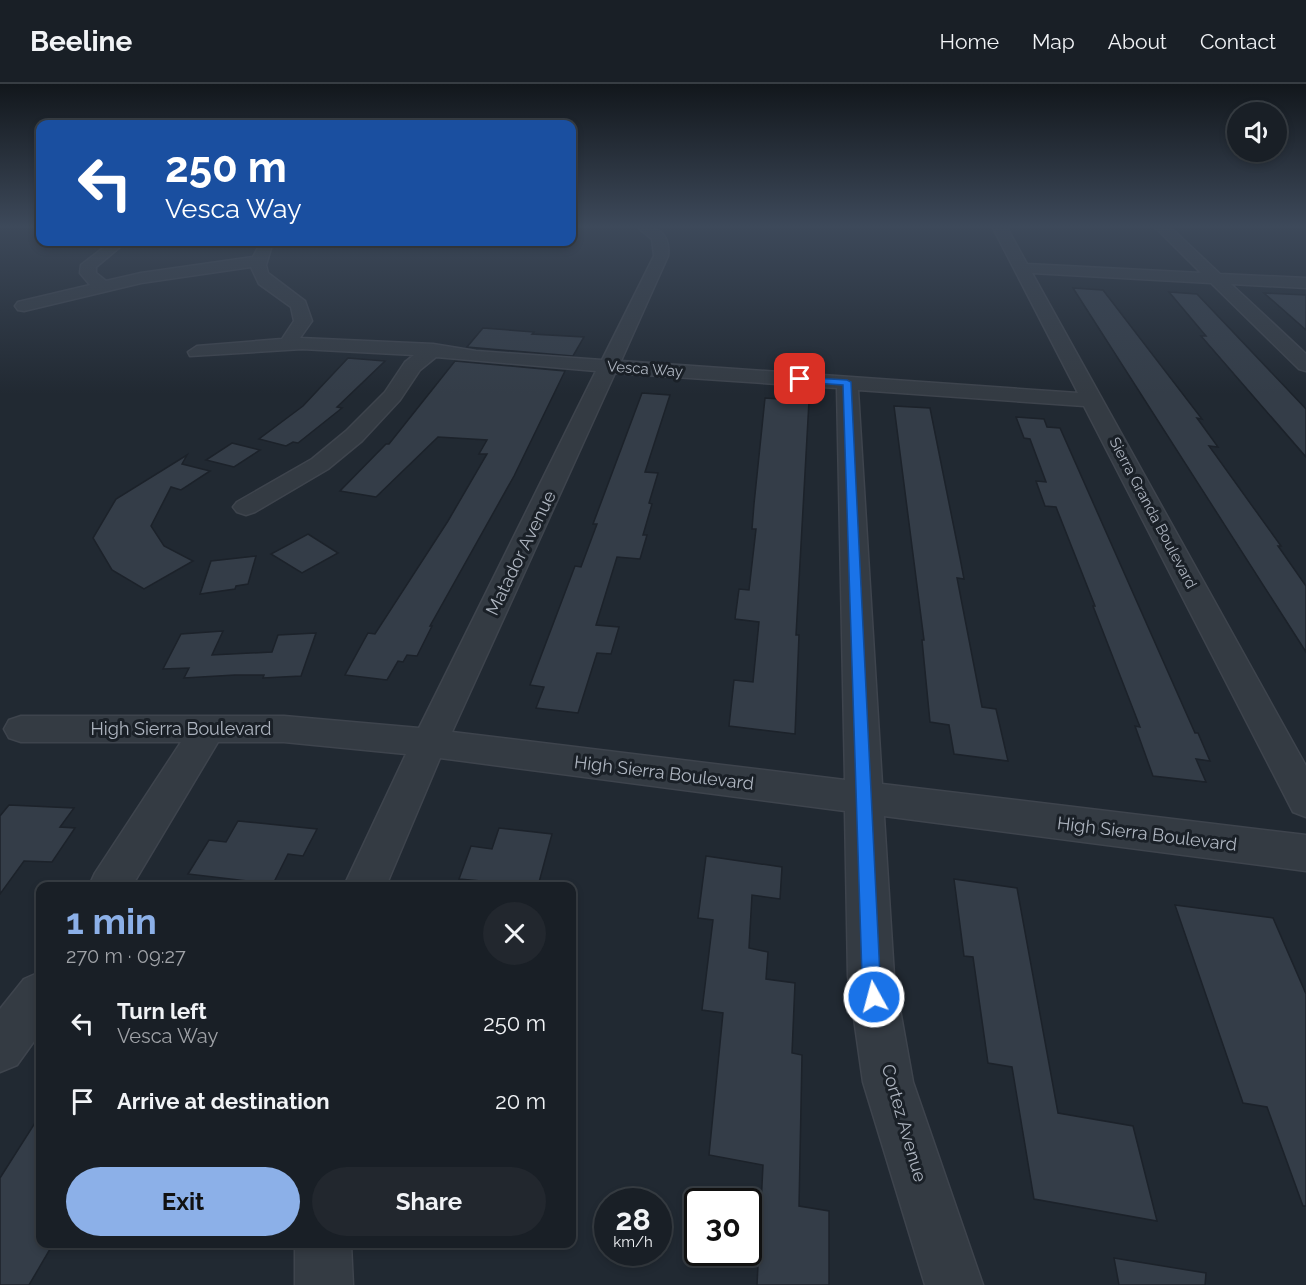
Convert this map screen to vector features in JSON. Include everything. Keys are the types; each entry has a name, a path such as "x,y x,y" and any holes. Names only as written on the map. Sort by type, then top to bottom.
{"street":[{"path":"96,282 104,287"},
{"path":"24,306 126,282"},
{"path":"266,282 299,305 303,321 288,343"},
{"name":"Matador Avenue","path":"367,882 429,743 649,282"},
{"name":"Sierra Granda Boulevard","path":"1029,282 1094,400 1306,801"},
{"path":"1220,282 1306,365"},
{"path":"1285,282 1306,283"},
{"name":"Vesca Way","path":"197,352 288,343 355,343 433,350 476,357 1094,400"},
{"path":"246,507 320,465 354,436 393,396 412,366 433,350"},
{"name":"Cortez Avenue","path":"847,382 871,976 888,1082 954,1285"},
{"path":"113,882 209,728"},
{"name":"High Sierra Boulevard","path":"21,729 284,729 429,743 1306,853"},
{"path":"0,1048 36,1000"},
{"path":"323,1248 324,1285"}],"building":[{"path":"1073,288 1103,290 1202,419 1197,418 1218,447 1209,446 1281,546 1278,546 1306,586 1306,652"},
{"path":"1169,292 1197,294 1306,409 1306,457 1201,336 1206,336"},
{"path":"1264,293 1306,295 1306,330"},
{"path":"483,328 584,337 573,356 467,347"},
{"path":"348,358 385,361 337,407 342,408 298,443 293,442 286,446 259,439 303,406"},
{"path":"455,361 565,371 514,476 430,626 432,626 417,656 407,655 403,662 398,661 387,680 345,675 368,633 375,634 448,521 487,454 479,454 487,440 438,437 376,497 340,491 386,444 389,444"},
{"path":"642,393 670,395 645,472 658,473 649,503 652,504 643,535 647,535 640,559 617,557 596,625 619,627 611,654 597,653 578,713 536,708 544,687 530,685 575,566 581,567 597,524 593,524"},
{"path":"765,398 809,401 796,635 799,635 795,734 729,726 734,680 753,682 759,622 735,619 739,589 749,590 756,529 752,529 754,504"},
{"path":"894,406 930,408 964,579 957,578 982,707 996,709 1008,761 954,754 949,725 930,722 922,640 924,640"},
{"path":"1016,417 1044,419 1047,427 1060,428 1195,733 1198,733 1210,761 1196,759 1206,782 1153,776 1135,726 1140,727 1093,606 1095,606 1056,507 1045,506 1036,481 1046,482 1030,439 1024,438"},
{"path":"232,443 260,450 234,467 206,460"},
{"path":"187,455 182,464 210,471 181,490 171,487 151,526 164,546 193,561 144,589 112,570 93,538 116,499"},
{"path":"308,534 338,553 302,573 271,554"},
{"path":"256,556 248,584 236,586 235,589 200,594 211,561"},
{"path":"223,631 212,655 272,652 278,635 316,633 301,676 263,678 264,675 235,675 184,678 189,668 163,669 181,634"},
{"path":"9,805 74,808 60,827 75,828 52,862 24,861 0,894 0,816"},
{"path":"238,821 317,829 303,856 288,854 274,882 188,874 209,840 226,842"},
{"path":"499,828 552,834 539,882 459,879 471,846 492,849"},
{"path":"706,856 782,867 780,899 752,895 749,948 768,952 766,979 795,983 792,1053 802,1055 799,1206 829,1211 829,1285 757,1285 758,1266 762,1266 763,1165 709,1155 723,1013 702,1010 713,920 698,918"},
{"path":"954,879 1017,888 1058,1113 1133,1126 1157,1221 1034,1199 1012,1067 988,1063 973,957 964,956"},
{"path":"1175,905 1273,918 1306,994 1306,1206 1303,1206 1267,1107 1243,1103"},
{"path":"36,1121 36,1248 51,1248 29,1285 0,1285 0,1178"},
{"path":"1114,1258 1206,1273 1205,1285 1119,1285"}],"route":[{"path":"800,379 847,382 871,976 874,997"}]}
